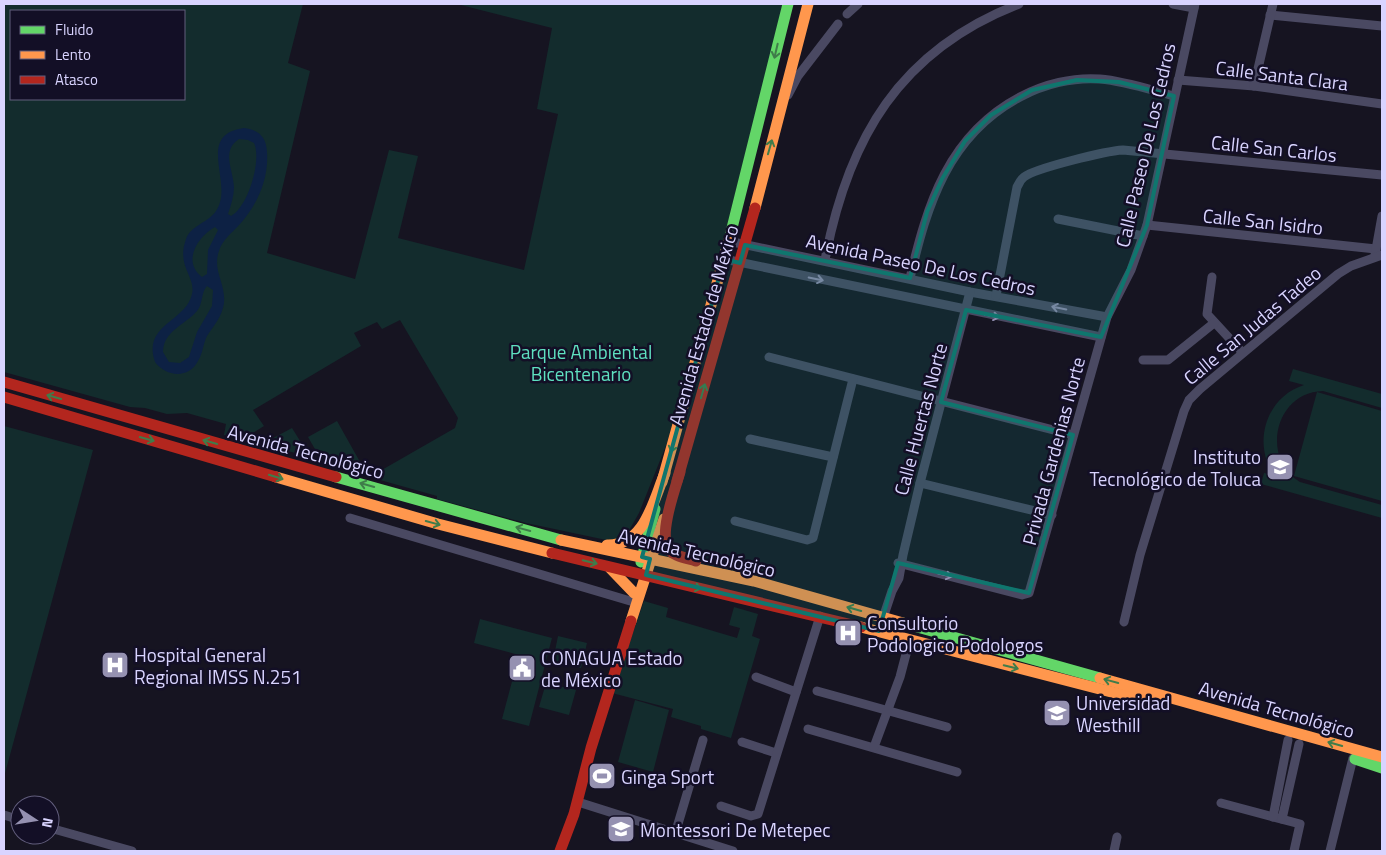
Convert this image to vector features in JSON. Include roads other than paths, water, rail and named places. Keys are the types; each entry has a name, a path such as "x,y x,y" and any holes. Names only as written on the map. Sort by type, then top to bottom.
{"main road":[{"name":"Avenida Estado de México","path":"560,851 578,802 591,748 621,652 642,574 665,473 724,259 788,4"},
{"name":"Avenida Estado de México","path":"646,558 680,472 745,245 808,4"},
{"path":"748,166 752,171 763,173"},
{"path":"743,184 751,186 758,192"},
{"name":"Avenida Tecnológico","path":"4,382 239,451 570,542 754,581 1382,756"},
{"name":"Avenida Tecnológico","path":"4,397 373,506 610,568 820,616 910,639 1292,747 1353,758 1382,768"},
{"path":"680,472 666,532 668,548 675,554 734,572 754,581"},
{"path":"570,542 614,545 628,542 634,538 645,523 665,473"},
{"path":"610,568 634,599"},
{"name":"Avenida Estado de México","path":"567,851 574,814"}],"street":[{"path":"847,14 858,4"},
{"path":"825,260 830,233 852,163 871,125 888,100 917,66 951,38 978,22 1019,4"},
{"path":"1173,4 1194,6"},
{"path":"1254,86 1273,4"},
{"name":"Calle Paseo De Los Cedros","path":"1107,318 1130,270 1147,225 1194,6"},
{"path":"1270,15 1382,26"},
{"path":"781,108 798,76 838,24"},
{"path":"910,278 927,212 942,179 965,141 990,115 1032,90 1058,82 1077,80 1100,79 1119,82 1174,96"},
{"name":"Calle Santa Clara","path":"1178,80 1254,86 1382,104"},
{"name":"Calle San Carlos","path":"996,296 1015,197 1022,179 1036,172 1106,152 1133,150 1382,175"},
{"path":"1377,254 1382,216"},
{"path":"1058,219 1143,236"},
{"name":"Calle San Isidro","path":"1147,225 1377,254"},
{"name":"Avenida Paseo De Los Cedros","path":"728,241 970,292 1107,318"},
{"name":"Calle San Judas Tadeo","path":"1124,622 1143,546 1185,407 1200,389 1242,352 1338,274 1377,254"},
{"name":"Avenida Paseo De Los Cedros","path":"724,259 1101,337"},
{"path":"1212,277 1206,310 1214,323 1242,352"},
{"name":"Calle Huertas Norte","path":"879,632 901,561 970,292"},
{"name":"Privada Gardenias Norte","path":"901,561 1022,594 1030,593 1107,318"},
{"path":"1143,360 1168,360 1214,323"},
{"path":"769,357 1073,435"},
{"path":"735,521 807,540 812,539 853,379"},
{"path":"750,439 833,457"},
{"path":"920,483 1052,515"},
{"path":"350,518 634,599"},
{"path":"721,806 750,815 758,814 820,616"},
{"path":"874,747 886,710 900,677 910,639"},
{"path":"756,678 796,692"},
{"path":"817,691 947,727"},
{"path":"808,729 956,772"},
{"path":"675,834 703,740"},
{"path":"742,742 776,753"},
{"path":"1278,818 1292,747"},
{"path":"1330,851 1353,758"},
{"path":"578,802 733,851"},
{"path":"1221,803 1300,824 1294,851"},
{"path":"60,831 132,851"},
{"path":"1114,851 1117,838"}],"water":[{"path":"244,128 257,132 263,138 267,152 264,182 252,209 220,247 217,264 224,303 220,317 207,336 200,358 194,367 183,373 171,373 165,371 155,362 154,339 166,324 182,311 192,294 191,282 183,257 186,239 192,230 213,215 221,200 218,150 221,140 229,132","holes":["239,139 254,143 256,151 255,171 243,203 231,216 228,214 234,187 229,155 230,149","215,227 218,230 208,250 207,274 202,277 196,271 193,257 198,243 208,231","207,286 213,290 212,306 197,332 189,357 180,363 169,362 163,352 164,345 171,333 197,311"]}],"place":[{"name":"Instituto Tecnológico de Toluca","path":"1280,467"},
{"name":"Consultorio Podologico Podologos","path":"848,633"},
{"name":"Hospital General Regional IMSS N.251","path":"115,665"},
{"name":"CONAGUA Estado de México","path":"522,668"},
{"name":"Universidad Westhill","path":"1057,713"},
{"name":"Ginga Sport","path":"602,776"},
{"name":"Montessori De Metepec","path":"621,829"}],"park label":[{"name":"Parque Ambiental Bicentenario","path":"581,362"}]}
